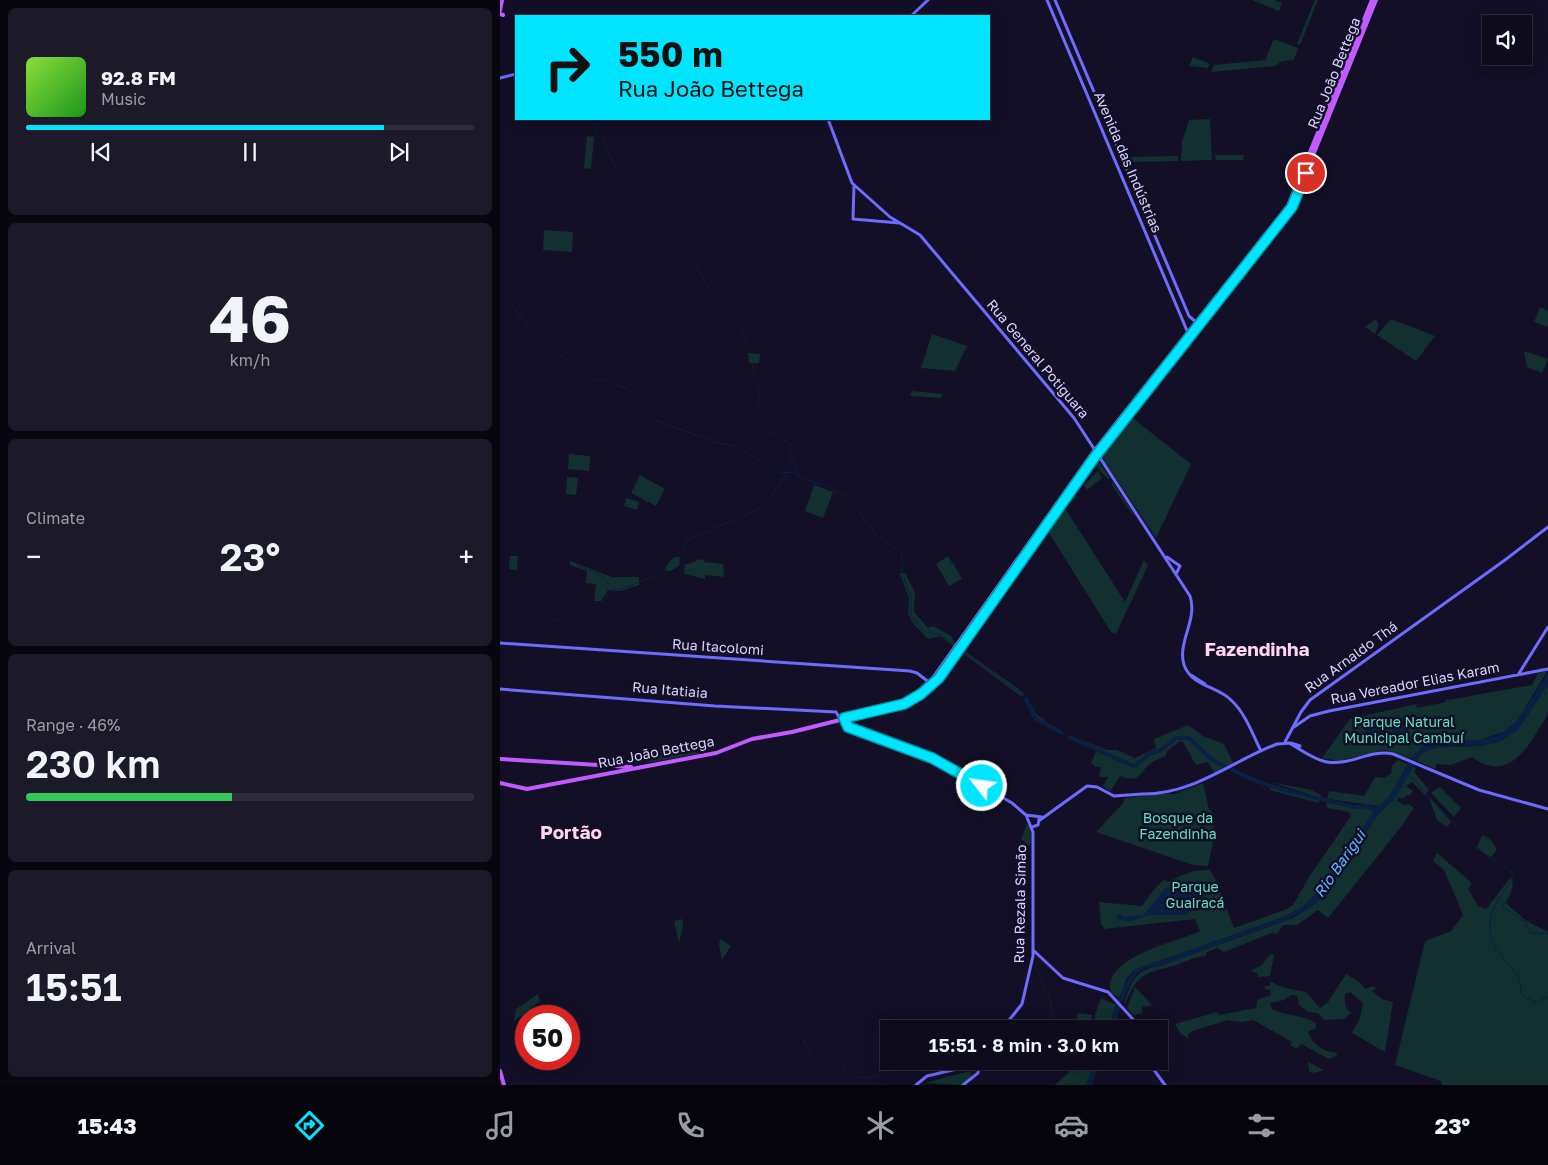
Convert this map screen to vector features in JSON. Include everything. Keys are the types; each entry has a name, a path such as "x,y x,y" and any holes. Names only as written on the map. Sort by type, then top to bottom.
{"main road":[{"path":"912,15 928,0"},
{"name":"Avenida das Indústrias","path":"1047,0 1188,334"},
{"name":"Avenida das Indústrias","path":"1054,0 1190,318 1197,322"},
{"name":"Rua João Bettega","path":"842,719 904,701 918,694 930,683 958,648 1054,508 1096,452 1292,207 1374,0"},
{"path":"501,13 502,2"},
{"path":"500,78 515,74"},
{"name":"Rua General Potiguara","path":"828,120 846,173 853,184 890,217 920,235 1060,400 1176,574 1189,594 1192,607 1192,619 1183,651 1186,669"},
{"path":"853,184 855,190 853,219 903,224"},
{"path":"855,190 860,190"},
{"path":"890,217 892,222"},
{"path":"1172,296 1177,298 1180,294"},
{"name":"Rua João Bettega","path":"1184,340 1210,308"},
{"name":"Rua Arnaldo Thá","path":"1287,743 1292,728 1301,712 1313,698 1439,608 1548,526"},
{"path":"1164,556 1180,566 1176,574"},
{"path":"1518,675 1548,627"},
{"name":"Rua Itacolomi","path":"500,643 910,671 917,673 930,683"},
{"name":"Rua João Bettega","path":"500,783 527,789 716,753 752,739 792,732 898,706 912,700 928,689 941,676 958,648"},
{"path":"1522,667 1527,673"},
{"path":"1186,669 1209,688"},
{"path":"1186,669 1192,679 1234,702 1261,751"},
{"name":"Rua Vereador Elias Karam","path":"1292,728 1306,718 1344,708 1547,670"},
{"path":"1196,678 1199,683"},
{"path":"928,689 930,683"},
{"name":"Rua Itatiaia","path":"500,689 715,706 838,712 842,719"},
{"path":"1301,712 1302,716 1306,718"},
{"path":"842,719 848,727 940,761 1012,803 1030,819 1034,827"},
{"path":"1030,819 1040,818 1087,786 1097,787 1114,796 1165,791 1195,783 1261,751 1287,743 1320,760 1333,763 1381,753 1405,759 1485,792 1548,809"},
{"path":"500,759 638,768"},
{"path":"617,766 617,772"},
{"name":"Rua Rezala Simão","path":"1009,1020 1022,1004 1033,950 1032,869 1034,827 1039,824 1040,818"},
{"path":"1033,950 1062,978 1105,990 1116,999 1134,1020"},
{"path":"916,1085 927,1076 953,1070"},
{"path":"963,1085 974,1079 979,1070"},
{"path":"1154,1070 1165,1085"},
{"path":"500,1071 504,1085"}],"green space":[{"path":"1252,0 1275,0 1282,3 1279,11"},
{"path":"1315,0 1318,0 1300,45 1297,44"},
{"path":"1274,39 1298,48 1294,60 1282,61 1275,66 1211,72 1214,65 1265,60"},
{"path":"1193,57 1210,64 1208,68 1189,66"},
{"path":"1210,119 1212,160 1181,161 1182,142 1189,120"},
{"path":"587,136 594,137 591,169 584,168"},
{"path":"1215,155 1244,155 1243,160 1216,160"},
{"path":"1178,156 1178,161 1128,162 1126,157"},
{"path":"544,230 573,232 572,252 543,250"},
{"path":"1540,307 1548,311 1548,327 1534,322"},
{"path":"1376,319 1379,325 1375,334 1365,327"},
{"path":"1391,319 1435,336 1416,361 1377,335"},
{"path":"932,334 967,346 955,371 921,368"},
{"path":"1524,351 1548,359 1542,373 1527,367"},
{"path":"748,353 760,354 759,363 749,363"},
{"path":"912,391 943,394 941,398 910,396"},
{"path":"1130,416 1191,464 1156,538 1100,455"},
{"path":"569,454 590,456 589,471 568,469"},
{"path":"1096,459 1110,478 1108,479 1095,465 1088,473 1087,471"},
{"path":"1098,471 1102,478 1087,490 1084,485"},
{"path":"1086,473 1087,475 1082,485 1075,490 1075,498 1069,504 1066,500"},
{"path":"640,475 665,489 656,506 631,493"},
{"path":"567,477 578,478 576,495 566,494"},
{"path":"1112,481 1133,513 1134,517 1112,485"},
{"path":"814,485 833,492 823,518 805,511"},
{"path":"626,498 639,502 637,510 624,506"},
{"path":"1063,505 1125,602 1144,560 1148,565 1116,634 1111,632 1046,528"},
{"path":"510,556 518,556 517,570 509,569"},
{"path":"948,556 952,563 946,567 953,563 962,579 949,586 936,564"},
{"path":"674,557 680,557 679,566 670,571 665,570 668,563"},
{"path":"701,559 704,562 723,564 724,577 705,575 705,579 684,574 685,565"},
{"path":"570,561 612,577 639,577 639,585 620,591 608,590 601,601 594,601 596,584 586,583 587,571 570,565"},
{"path":"900,573 905,573 915,593 914,612 928,628 933,626 951,636 956,644 954,647 940,636 928,639 912,622 908,613 909,598"},
{"path":"963,650 1024,693 1022,697 961,652"},
{"name":"Parque Natural Municipal Cambuí","path":"1548,670 1518,720 1506,731 1480,740 1432,741 1425,744 1411,759 1385,750 1339,761 1322,758 1350,719 1416,704 1417,708 1446,702 1445,700 1532,685 1538,673"},
{"path":"1548,684 1548,711 1546,716 1531,742 1510,763 1502,766 1493,766 1472,757 1451,765 1437,764 1435,769 1417,761 1424,752 1433,749 1475,746 1491,743 1503,738 1513,732 1521,723"},
{"path":"1027,697 1036,714 1045,720 1042,725 1035,720 1025,701"},
{"path":"1188,725 1203,736 1224,744 1233,763 1214,773 1208,762 1196,765 1183,742 1180,741 1167,751 1166,756 1151,763 1136,778 1120,776 1110,792 1103,786 1108,777 1099,777 1101,767 1096,767 1091,763 1097,750 1072,740 1074,737 1107,750 1117,750 1135,758 1156,748 1154,739"},
{"path":"649,748 702,753 647,763"},
{"path":"1398,760 1408,764 1389,797 1379,806 1327,799 1329,791 1364,796 1375,777 1383,778 1391,774 1392,766"},
{"path":"1413,766 1416,768 1414,772 1429,790 1425,795 1412,782 1406,786 1413,791 1409,796 1407,795 1403,799 1399,797 1397,800 1403,805 1408,804 1414,808 1328,918 1318,910 1297,925 1283,925 1276,935 1274,932 1224,952 1217,948 1207,952 1206,956 1193,958 1149,973 1138,981 1124,1003 1132,982 1145,970 1293,918 1316,903 1377,816 1395,798"},
{"path":"1271,782 1311,790 1321,795 1321,798"},
{"name":"Bosque da Fazendinha","path":"1203,783 1209,809 1213,813 1214,838 1208,866 1193,865 1096,832 1123,803 1125,798 1174,794"},
{"path":"1270,785 1319,799 1319,803 1270,790"},
{"path":"1440,787 1461,808 1454,817 1431,793"},
{"path":"1429,797 1451,822 1447,827 1437,820"},
{"name":"Parque Guairacá","path":"1326,801 1355,808 1366,807 1374,811 1322,888 1303,906 1286,916 1134,970 1127,978 1119,998 1111,993 1111,980 1117,970 1129,960 1159,946 1200,931 1195,919 1104,929 1101,924 1099,902 1142,906 1154,889 1165,879 1166,882 1191,872 1210,870 1234,928 1287,909 1293,905 1309,877 1351,816 1349,812 1327,808"},
{"path":"1027,824 1032,829 1030,846 1021,839"},
{"path":"1482,835 1490,839 1497,850 1490,858 1477,847"},
{"path":"1437,853 1472,883 1468,889 1478,906 1486,909 1511,877 1513,886 1506,903 1525,920 1548,932 1548,1085 1442,1085 1441,1081 1395,1065 1425,941 1451,931 1463,915 1444,870 1433,861"},
{"path":"682,919 683,926 679,943 674,921"},
{"path":"720,939 731,946 722,960 719,945"},
{"path":"1270,954 1274,955 1270,976 1258,977 1257,973 1250,971 1262,965"},
{"path":"1346,974 1360,982 1365,989 1374,986 1376,989 1372,991 1382,999 1393,1002 1385,1052 1352,1033 1360,1018 1363,1003 1350,992 1345,994 1345,1000 1346,1007 1351,1013 1344,1019 1324,1020 1318,1013 1308,1012 1299,1005 1297,996 1291,995 1284,1000 1270,1003 1272,1009 1316,1023 1316,1028 1308,1032 1312,1041 1319,1047 1337,1053 1337,1055 1329,1059 1301,1044 1297,1049 1290,1045 1292,1042 1253,1020 1242,1022 1228,1020 1192,1031 1188,1035 1189,1039 1180,1033 1175,1024 1217,1012 1219,1015 1256,1008 1257,1000 1271,995 1270,990 1265,989 1265,986 1269,986 1271,982 1285,988 1306,992 1320,1008 1328,1002"},
{"path":"1135,987 1152,1005 1142,1007 1142,1013 1133,1015 1127,1008"},
{"path":"538,994 540,1001 535,1005 522,1005"},
{"path":"1101,998 1116,1005 1111,1020 1094,1018"},
{"path":"1078,1013 1092,1015 1091,1020 1077,1020"},
{"path":"1308,1062 1324,1070 1313,1073 1309,1071"},
{"path":"1092,1070 1086,1085 1055,1085 1070,1071"},
{"path":"970,1071 973,1079 962,1085 925,1083"}],"water":[{"name":"Rio Barigui","path":"1548,673 1548,684 1518,730 1500,742 1478,746 1435,747 1420,755 1395,798 1377,816 1320,900 1307,910 1284,921 1160,966 1140,971 1128,989 1117,1020 1111,1020 1123,988 1134,970 1286,916 1303,906 1322,888 1374,811 1371,807 1379,806 1389,797 1412,757 1425,744 1440,740 1480,740 1499,735 1518,720"},
{"path":"1388,718 1397,724 1405,723 1402,728 1405,731 1400,734 1400,738 1392,745 1382,746 1378,741 1367,742 1364,728 1369,727 1371,730 1374,720","holes":["1384,721 1392,725 1391,734 1397,736 1384,742 1379,738 1382,729 1378,724"]},
{"path":"1190,885 1199,888 1199,896 1192,911 1184,915 1149,915 1129,922 1117,919 1117,915 1120,914 1124,917 1144,915 1165,888","holes":["1169,896 1190,898 1192,902 1187,908 1176,907 1166,902"]},
{"path":"1092,1070 1097,1070 1092,1085 1086,1085"}],"waterway":[{"path":"594,123 597,132"},
{"path":"603,140 616,169"},
{"path":"641,206 662,230"},
{"path":"665,237 693,263 710,288"},
{"path":"512,305 528,326"},
{"path":"722,311 731,319"},
{"path":"740,330 748,345"},
{"path":"548,346 570,362"},
{"path":"753,365 755,380"},
{"path":"595,379 604,380 609,383"},
{"path":"616,385 629,389 632,393"},
{"path":"758,385 759,404"},
{"path":"653,419 717,443 736,446 780,473 793,472 807,480 840,492 853,502"},
{"path":"765,429 779,438"},
{"path":"783,440 790,442 790,455 800,478"},
{"path":"683,549 688,540 761,508 771,497 786,474"},
{"path":"859,512 876,535 902,553 902,572 911,598 911,617 925,632 940,635 954,645"},
{"path":"578,566 599,574 611,587 617,589 630,586 659,574"},
{"path":"601,602 613,588"},
{"path":"546,627 550,622 560,618"},
{"path":"520,658 531,650"},
{"path":"961,651 1023,695"},
{"path":"1026,699 1035,718 1062,733"},
{"path":"1070,737 1133,766 1149,754 1161,750 1176,738 1189,738 1210,758 1224,766"},
{"path":"1231,769 1260,782 1291,792 1354,807 1365,806 1377,810"},
{"path":"1408,773 1475,847 1511,871 1512,889 1503,907 1525,922 1531,933 1548,934"},
{"path":"1513,879 1495,905 1490,924 1491,934 1500,954 1519,977 1523,996 1536,1002 1548,997"},
{"path":"1036,968 1049,997 1055,1020"},
{"path":"802,1037 811,1057 819,1064"},
{"path":"842,1063 848,1073 853,1076 864,1078 883,1075"},
{"path":"923,1071 927,1070"}],"district":[{"name":"Fazendinha","path":"1257,649"},
{"name":"Portão","path":"571,832"}],"route":[{"path":"982,786 940,761 848,727 845,725 844,718 904,704 928,689 939,678 1094,458 1292,207 1306,173"}]}
